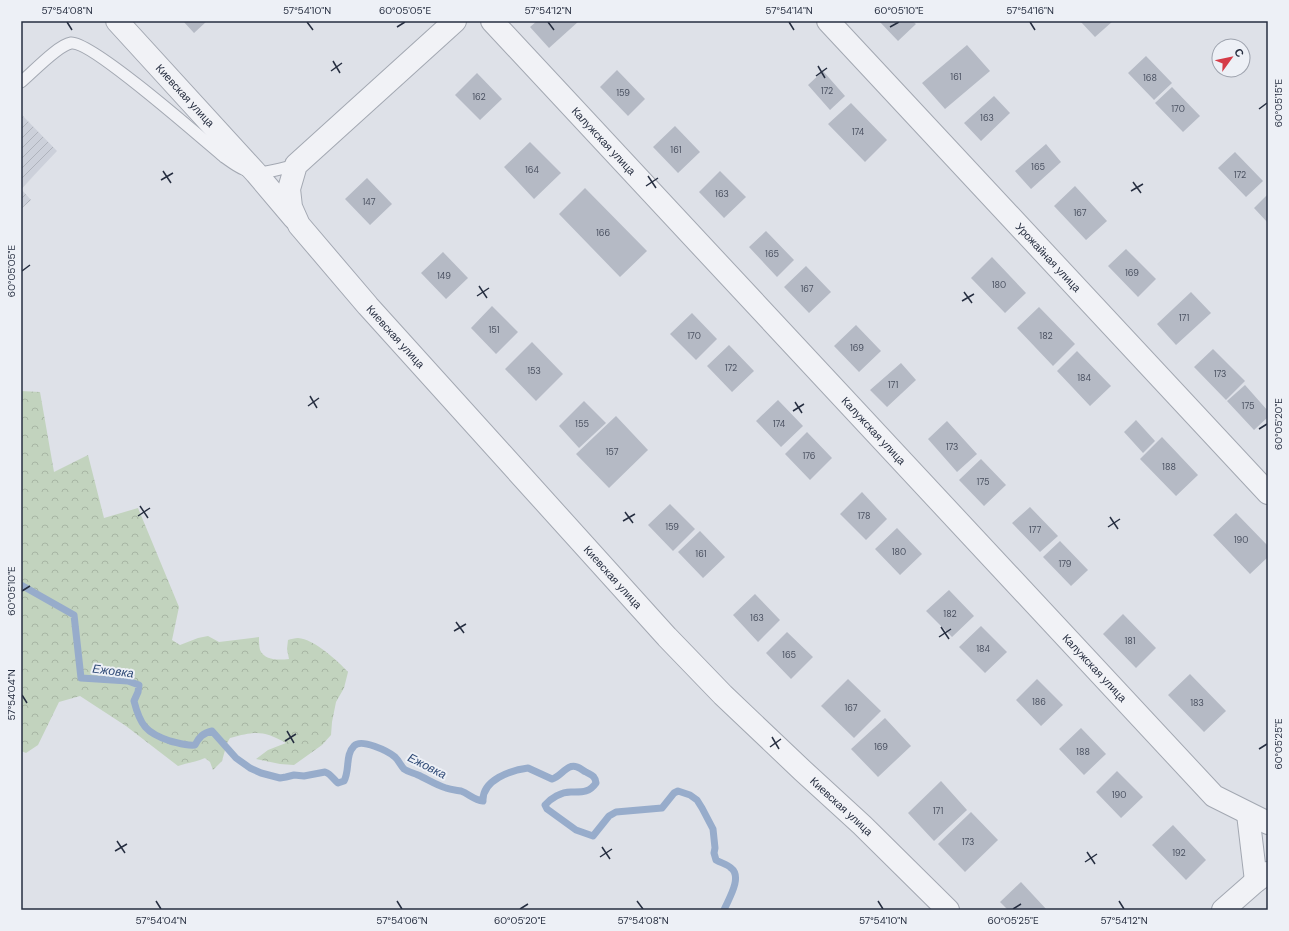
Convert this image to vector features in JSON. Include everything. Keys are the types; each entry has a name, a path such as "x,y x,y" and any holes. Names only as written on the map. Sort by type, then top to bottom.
{"street":[{"name":"Киевская улица","path":"117,21 256,173 373,312 667,637 723,695 862,825 948,910"},
{"path":"296,165 455,21"},
{"name":"Калужская улица","path":"492,21 1214,796 1268,823"},
{"name":"Урожайная улица","path":"828,21 1268,493"},
{"name":"Киевская улица","path":"296,165 289,189 291,207 299,225"},
{"path":"1223,910 1262,877 1248,814"}],"lane":[{"path":"21,82 62,46 72,42 84,46 114,66 224,157 243,169 256,173 296,165"}],"shaded area":[{"path":"21,114 57,151 21,189"},
{"path":"21,189 31,200 21,209"}],"green space":[{"path":"21,391 40,392 54,472 88,455 104,518 138,508 179,607 172,640 180,645 208,636 219,642 259,637 260,650 262,654 269,658 281,660 289,659 287,649 288,640 298,638 304,639 318,646 348,672 344,688 336,702 331,735 322,745 294,765 280,764 256,759 268,750 286,743 265,734 246,734 230,738 222,761 213,770 210,762 205,758 178,766 126,726 80,696 59,702 38,745 26,753 21,751"}],"building":[{"path":"183,21 207,21 194,33"},
{"path":"537,21 579,21 549,48 530,27"},
{"path":"879,21 912,21 916,24 898,41"},
{"path":"1080,21 1113,21 1095,37"},
{"path":"967,45 990,71 945,109 922,83"},
{"path":"1146,56 1172,83 1154,100 1128,73"},
{"path":"617,70 645,99 628,116 600,87"},
{"path":"823,71 845,96 830,110 808,85"},
{"path":"477,73 502,99 480,120 455,95"},
{"path":"1172,87 1200,116 1183,132 1155,103"},
{"path":"994,96 1010,113 981,141 964,123"},
{"path":"851,103 887,140 865,162 828,124"},
{"path":"675,126 700,152 678,173 653,147"},
{"path":"530,142 561,173 534,199 504,167"},
{"path":"1046,144 1061,162 1031,189 1015,171"},
{"path":"1235,152 1263,181 1246,197 1218,168"},
{"path":"720,171 746,197 724,218 699,192"},
{"path":"367,178 392,204 370,225 345,199"},
{"path":"1075,186 1107,221 1086,240 1054,206"},
{"path":"585,188 647,251 620,277 559,214"},
{"path":"1268,194 1268,223 1254,208"},
{"path":"766,231 794,260 777,277 749,247"},
{"path":"1126,249 1156,279 1138,297 1108,266"},
{"path":"443,252 468,278 446,299 421,273"},
{"path":"992,257 1026,293 1005,313 971,278"},
{"path":"806,266 831,292 809,313 784,287"},
{"path":"1191,292 1211,313 1176,345 1157,324"},
{"path":"492,306 518,332 496,354 471,328"},
{"path":"1039,307 1075,344 1053,366 1017,328"},
{"path":"692,313 717,339 696,360 670,334"},
{"path":"856,325 881,351 859,372 834,346"},
{"path":"532,342 563,374 536,401 505,369"},
{"path":"729,345 754,371 732,392 707,366"},
{"path":"1213,349 1245,381 1226,400 1194,367"},
{"path":"1077,351 1111,386 1090,406 1057,371"},
{"path":"901,363 916,380 887,407 870,390"},
{"path":"1245,385 1268,411 1268,417 1254,430 1227,401"},
{"path":"778,400 803,426 781,447 756,421"},
{"path":"584,401 606,423 579,448 559,426"},
{"path":"616,416 648,450 609,488 576,454"},
{"path":"1136,420 1155,441 1143,453 1124,432"},
{"path":"947,421 977,454 957,472 928,439"},
{"path":"807,432 832,458 810,480 785,454"},
{"path":"1162,437 1198,475 1176,496 1140,459"},
{"path":"981,459 1006,485 984,506 959,480"},
{"path":"862,492 887,519 866,540 840,514"},
{"path":"670,504 695,529 673,551 648,525"},
{"path":"1030,507 1058,536 1040,552 1012,523"},
{"path":"1236,513 1268,546 1268,557 1250,574 1213,535"},
{"path":"897,528 922,554 900,575 875,549"},
{"path":"700,531 725,557 703,578 678,552"},
{"path":"1060,541 1088,570 1071,586 1043,557"},
{"path":"949,590 974,616 952,637 926,611"},
{"path":"755,594 780,620 758,642 733,615"},
{"path":"1123,614 1156,648 1136,668 1103,634"},
{"path":"981,626 1007,652 985,673 959,647"},
{"path":"787,632 813,657 791,679 766,653"},
{"path":"1190,674 1226,711 1204,732 1168,695"},
{"path":"848,679 881,711 854,738 821,706"},
{"path":"1037,679 1063,705 1041,726 1016,700"},
{"path":"885,718 911,746 878,777 851,749"},
{"path":"1081,728 1106,754 1084,775 1059,749"},
{"path":"1117,771 1143,797 1121,818 1096,792"},
{"path":"941,781 967,810 934,841 908,813"},
{"path":"971,812 998,840 965,872 938,844"},
{"path":"1173,825 1206,860 1186,880 1152,845"},
{"path":"1021,882 1047,910 1008,910 1000,902"}],"waterway":[{"name":"Ежовка","path":"21,585 74,615 81,678 128,681 139,685 134,701 139,716 145,727 155,735 170,741 195,745 204,734 212,731 236,758 250,768 261,773 280,778 325,772 338,783 344,781 346,777 349,754 354,746 357,744 368,744 392,754 407,771 442,787 461,791 483,801 487,787 499,777 506,774 528,768 552,779 573,766 580,768 595,778 596,783 591,789 585,791 560,794 545,805 547,809 576,830 593,836 609,816 616,812 662,808 674,793 678,791 690,795 697,800 713,829 715,848 714,853 716,860 728,865 736,877 734,889 724,910"}]}
